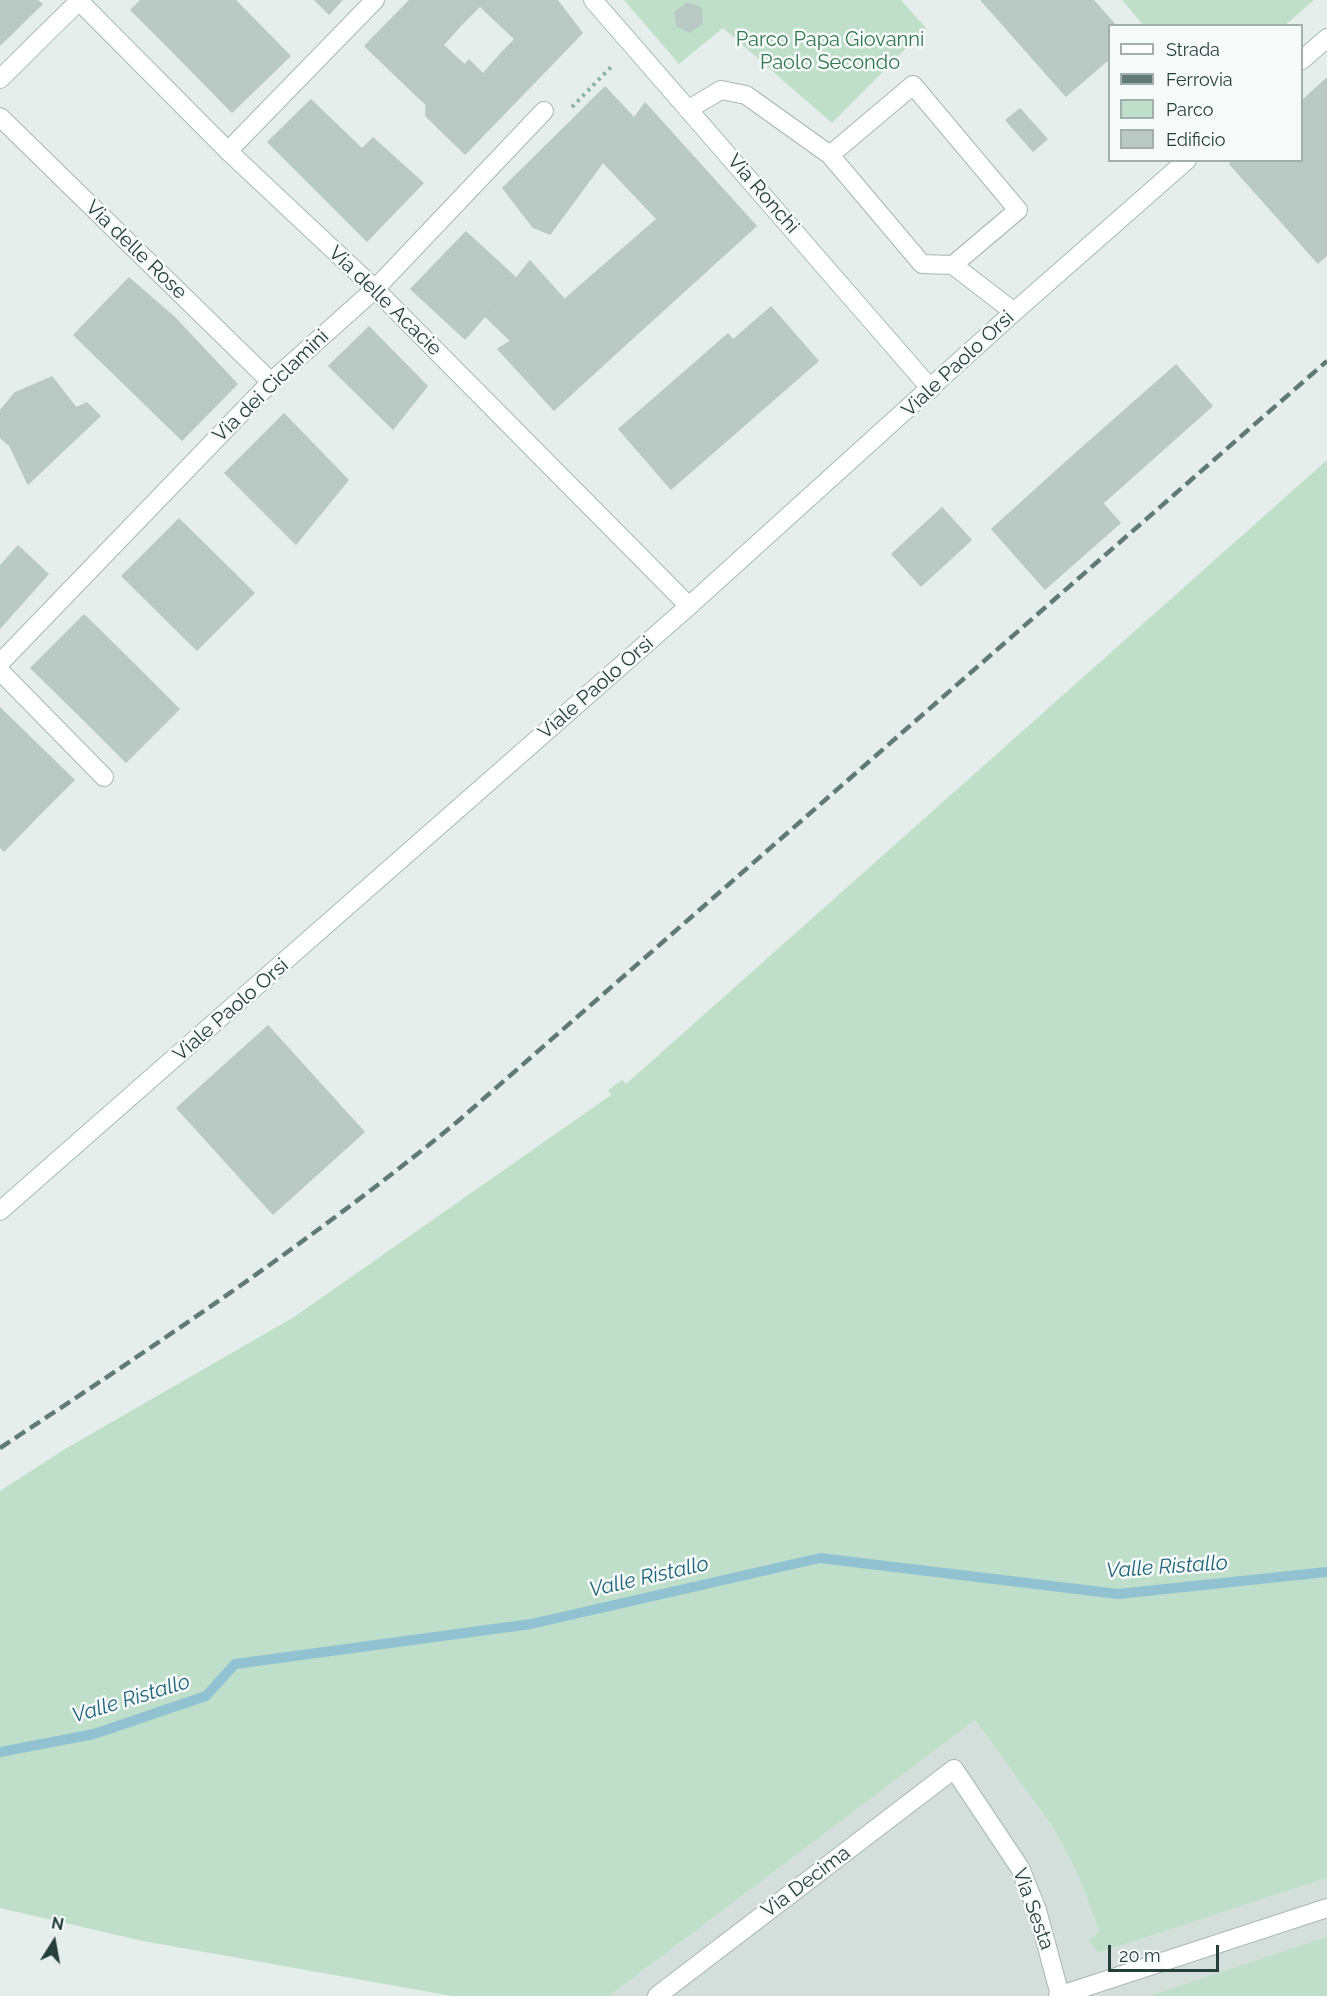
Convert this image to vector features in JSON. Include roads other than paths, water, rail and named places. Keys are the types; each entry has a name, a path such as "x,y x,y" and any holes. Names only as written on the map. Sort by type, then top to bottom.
{"street":[{"path":"228,151 375,0"},
{"name":"Via Ronchi","path":"594,0 931,389"},
{"path":"0,80 79,1"},
{"name":"Via delle Acacie","path":"79,1 228,151 375,289 689,606"},
{"path":"1303,59 1327,38"},
{"path":"830,155 913,85 1018,210 953,265"},
{"path":"689,109 721,90 746,95 830,155 922,264 953,265 1014,312"},
{"name":"Via dei Ciclamini","path":"0,663 272,382 375,289 544,111"},
{"name":"Via delle Rose","path":"0,117 272,382"},
{"name":"Viale Paolo Orsi","path":"0,1211 689,606 1014,312 1185,162"},
{"path":"0,671 104,777"},
{"name":"Via Sesta","path":"954,1769 1020,1868 1037,1910 1059,1996"},
{"name":"Via Decima","path":"657,1996 954,1769"},
{"path":"1059,1996 1327,1908"}],"waterway":[{"name":"Valle Ristallo","path":"0,1752 94,1734 206,1696 235,1664 531,1624 820,1558 1118,1594 1327,1572"}],"railway":[{"path":"0,1448 233,1291 346,1209 457,1122 1327,361"}],"park label":[{"name":"Parco Papa Giovanni Paolo Secondo","path":"830,52"}]}
